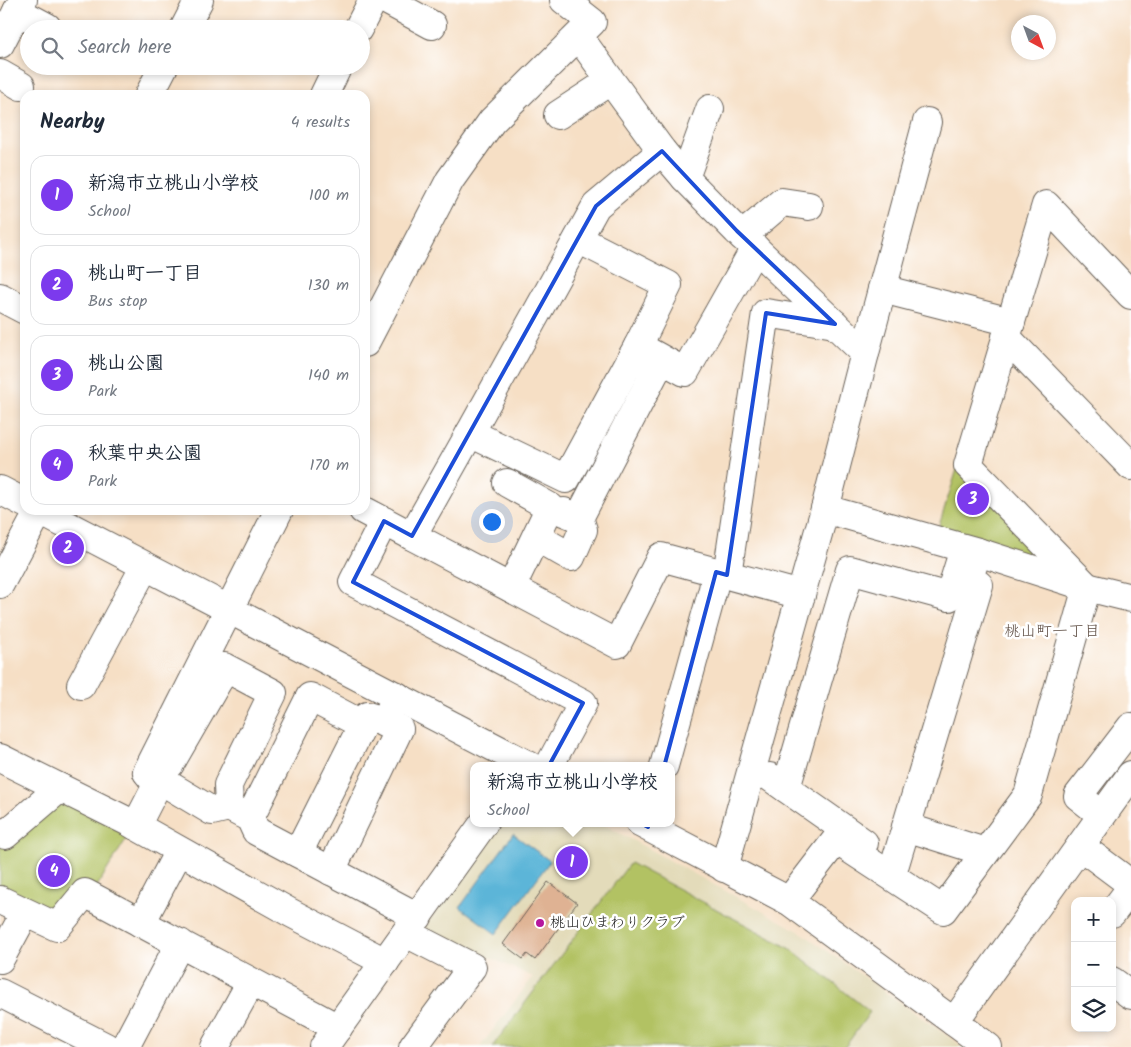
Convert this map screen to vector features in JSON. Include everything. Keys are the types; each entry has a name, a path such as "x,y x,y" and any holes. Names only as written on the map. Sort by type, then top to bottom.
{"street":[{"path":"189,20 200,0"},
{"path":"363,20 373,0"},
{"path":"386,0 432,25"},
{"path":"370,333 450,180 492,121 592,22 564,0"},
{"path":"0,44 20,6 38,20"},
{"path":"578,37 662,151 685,178 748,242 866,354"},
{"path":"326,90 334,75"},
{"path":"558,115 610,81"},
{"path":"685,178 710,109"},
{"path":"770,777 790,712 799,603 926,122"},
{"path":"412,536 596,206 662,151"},
{"path":"635,352 685,372 748,242 782,202 809,206"},
{"path":"1087,587 968,465 1046,205 1131,295"},
{"path":"470,433 566,479 635,352 668,285 578,239"},
{"path":"882,289 1009,329 1131,466"},
{"path":"0,297 20,307"},
{"path":"665,762 713,589 721,574 766,313 835,324"},
{"path":"536,536 571,557 585,534 656,370 635,352"},
{"path":"507,483 550,507 585,534"},
{"path":"0,490 20,501"},
{"path":"511,588 550,507"},
{"path":"825,510 971,551 1087,587 1131,598"},
{"path":"0,584 31,515"},
{"path":"47,515 526,762"},
{"path":"172,787 168,767 209,673 229,609 276,515"},
{"path":"535,762 584,703 354,582 373,516 617,644 661,557 721,574 799,603 836,620"},
{"path":"724,868 770,777 790,712 836,620 850,570 948,597 971,551"},
{"path":"899,874 906,827 979,585 969,577 971,551"},
{"path":"81,685 144,566"},
{"path":"770,777 899,874 943,910 1028,794 1087,587"},
{"path":"146,772 209,673 224,667 273,693 228,785 239,812 256,831 331,871 472,967 414,1047"},
{"path":"298,854 373,724 397,696"},
{"path":"239,812 310,697 373,724 399,729 331,871"},
{"path":"1102,815 1078,796 1131,726"},
{"path":"0,758 136,826 386,962"},
{"path":"146,772 212,812 239,812"},
{"path":"136,826 157,785 146,772"},
{"path":"954,1022 1125,784 1095,774"},
{"path":"2,835 60,788"},
{"path":"0,900 57,927 85,893 251,982 331,1038 481,827"},
{"path":"650,827 789,901 988,1047"},
{"path":"906,827 986,852"},
{"path":"789,901 836,840 899,874"},
{"path":"1080,846 1131,884"},
{"path":"141,923 179,851"},
{"path":"1116,908 1131,888"},
{"path":"0,959 25,913"},
{"path":"126,1047 180,943"},
{"path":"215,1047 251,982"},
{"path":"1116,984 1131,995"},
{"path":"0,993 106,1047"}],"highlighted area":[{"path":"662,151 737,231 835,324 766,313 727,575 716,572 648,827 545,773 583,703 353,582 384,521 412,536 596,206"}],"shaded area":[{"path":"496,827 608,827 802,933 963,1047 480,1047 533,977 424,928"}],"green space":[{"path":"960,460 1078,578 935,538"},
{"path":"60,792 133,828 88,901 60,928 0,898 0,844"},
{"path":"630,863 791,949 870,1012 845,1047 492,1047"}],"water":[{"path":"513,834 550,861 496,934 460,907"}],"building":[{"name":"桃山ひまわりクラブ","path":"548,882 577,903 535,960 527,954 523,959 503,944"}],"place":[{"name":"桃山公園","path":"973,499"},
{"name":"桃山町一丁目","path":"68,548"},
{"name":"新潟市立桃山小学校","path":"572,862"},
{"name":"秋葉中央公園","path":"54,871"},
{"name":"桃山ひまわりクラブ","path":"540,923"}],"district":[{"name":"桃山町一丁目","path":"1052,631"}]}
